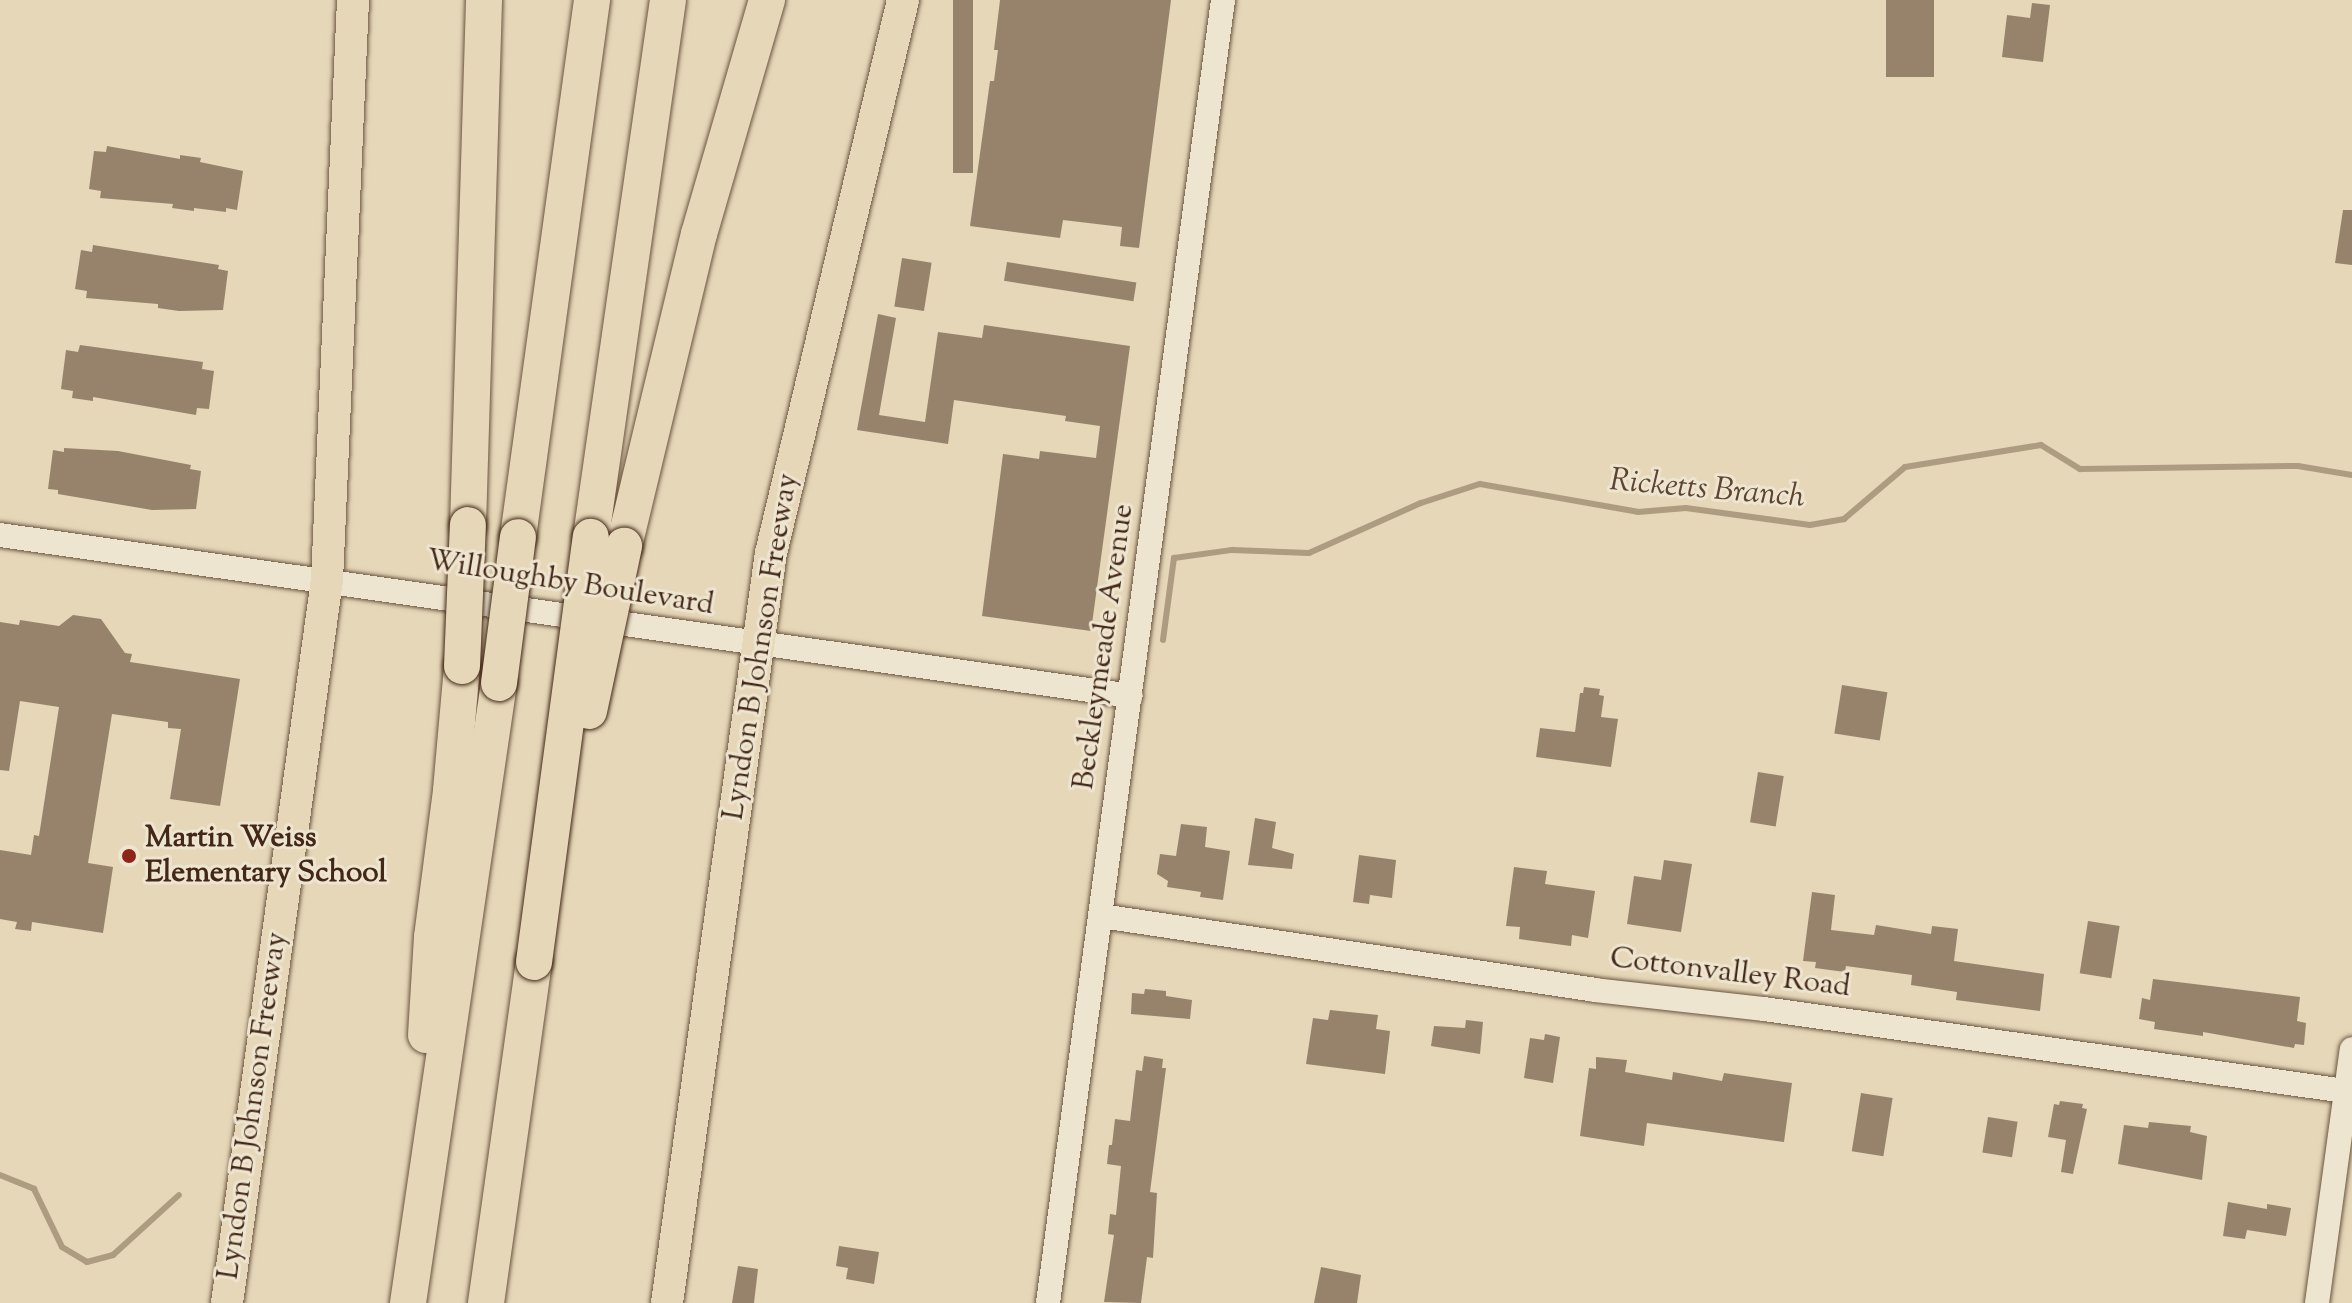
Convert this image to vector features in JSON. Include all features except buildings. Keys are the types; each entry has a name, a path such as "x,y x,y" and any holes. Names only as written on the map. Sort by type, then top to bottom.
{"highway":[{"path":"410,1288 432,937 451,790 462,666 484,0"},
{"path":"533,429 569,0"},
{"path":"410,1288 499,683 592,0"},
{"path":"486,1303 534,962 608,542 659,60 671,0"},
{"path":"608,542 767,0"}],"main road":[{"name":"Lyndon B Johnson Freeway","path":"227,1303 327,580 353,0"},
{"name":"Lyndon B Johnson Freeway","path":"667,1303 777,524 903,0"}],"street":[{"name":"Beckleymeade Avenue","path":"1048,1303 1223,0"},
{"name":"Willoughby Boulevard","path":"0,535 1131,696"},
{"name":"Cottonvalley Road","path":"1101,916 1594,990 1764,1009 2349,1092"},
{"path":"2317,1303 2349,1092 2352,1049"}],"waterway":[{"name":"Ricketts Branch","path":"1163,640 1174,558 1232,550 1309,553 1421,503 1480,484 1638,512 1686,508 1810,525 1844,519 1905,467 2041,445 2080,469 2298,466 2352,475"},
{"name":"Ricketts Branch","path":"0,1175 34,1189 62,1247 87,1262 113,1255 179,1195"}],"place":[{"name":"Martin Weiss Elementary School","path":"129,856"}]}
